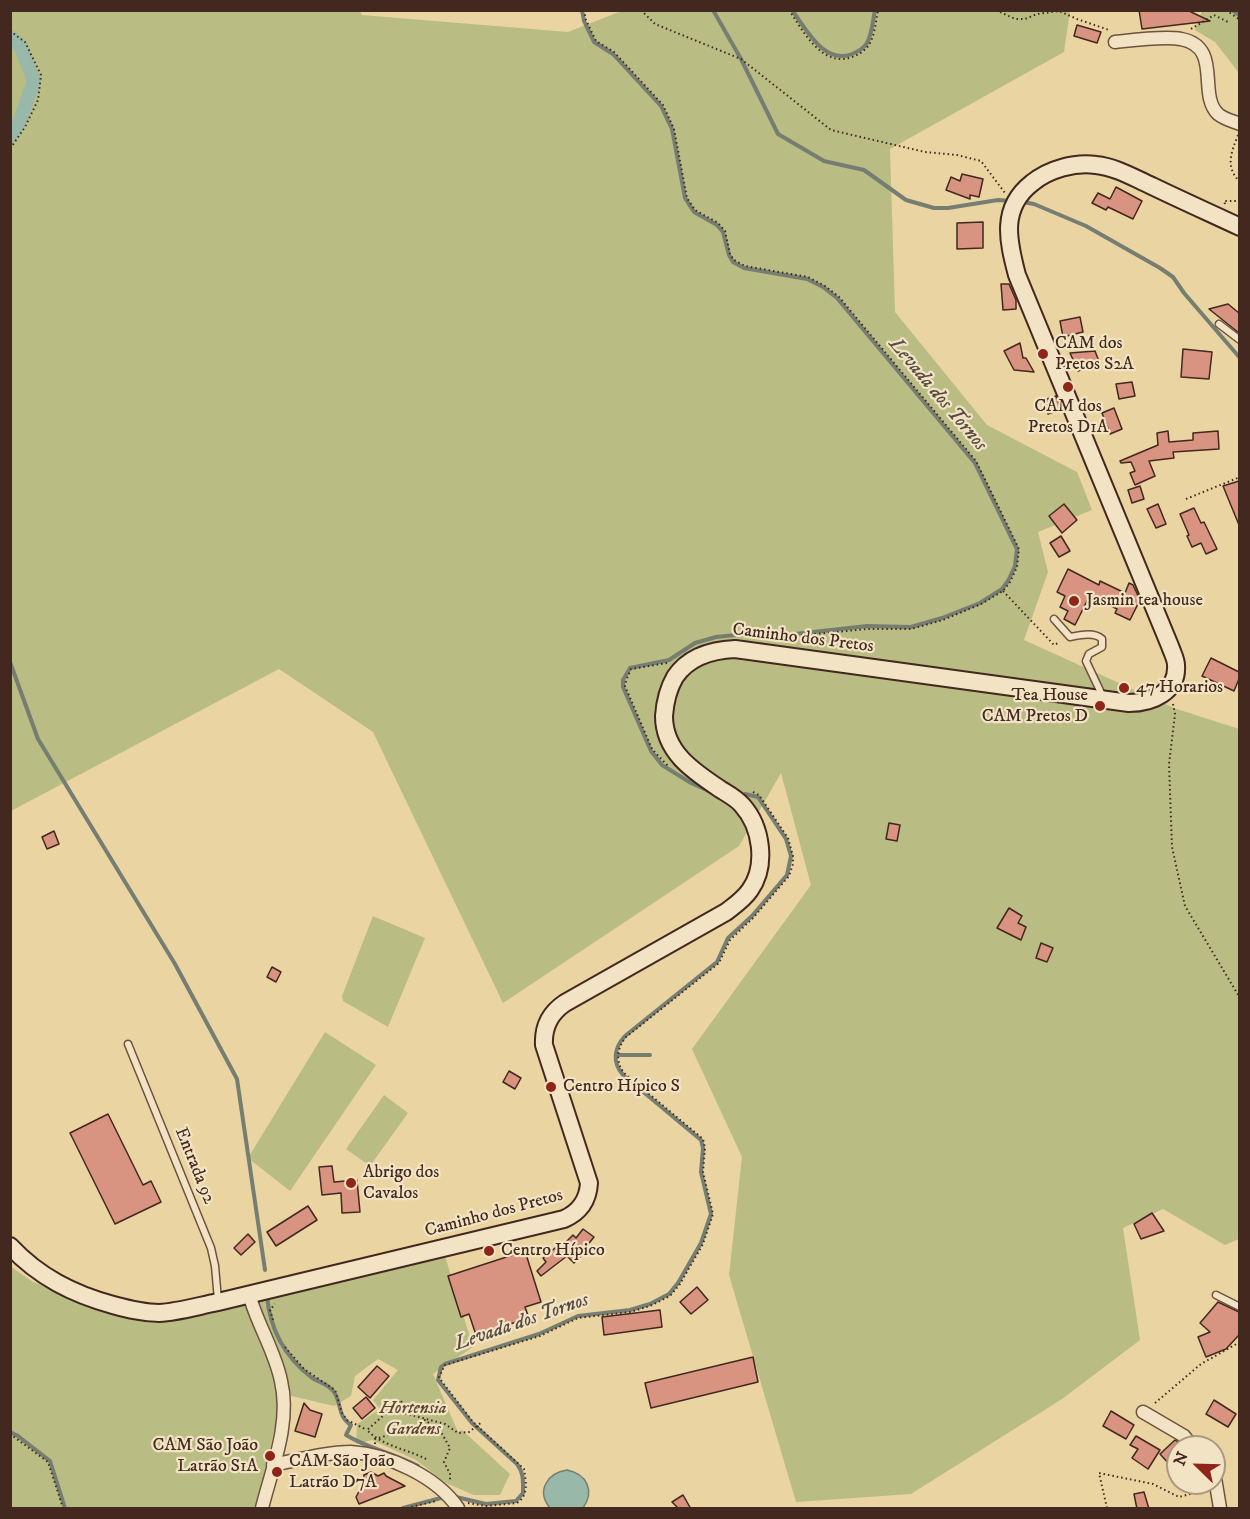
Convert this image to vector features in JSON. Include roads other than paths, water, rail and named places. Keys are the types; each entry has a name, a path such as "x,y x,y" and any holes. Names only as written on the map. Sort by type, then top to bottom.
{"main road":[{"name":"Caminho dos Pretos","path":"10,1246 44,1276 85,1298 137,1311 160,1312 281,1288 564,1219 579,1210 589,1190 588,1173 544,1045 544,1032 549,1018 565,1003 717,918 741,902 752,888 759,868 758,836 754,821 748,812 733,797 680,758 666,732 664,712 668,691 678,673 693,660 716,650 735,649 1103,699 1143,703 1162,694 1170,686 1176,665 1017,275 1009,236 1014,202 1037,179 1051,171 1070,166 1096,165 1124,173 1239,227"}],"street":[{"path":"1115,42 1175,39 1188,41 1202,53 1207,64 1213,107 1220,115 1239,124"},
{"path":"249,1294 255,1316 280,1376 282,1433 262,1509"},
{"path":"1143,1412 1182,1435"},
{"path":"273,1464 349,1452 374,1455 423,1475 458,1509"}],"lane":[{"path":"1219,324 1239,340"},
{"path":"1054,619 1070,637 1091,634 1102,639 1102,647 1089,654 1086,661 1103,699"},
{"name":"Entrada 92","path":"128,1044 211,1248 218,1302"},
{"path":"1216,1295 1239,1306"}],"waterway":[{"name":"Levada dos Tornos","path":"582,10 584,21 594,42 613,54 661,106 672,129 685,198 694,212 717,225 723,232 733,262 744,268 807,279 823,287 837,298 975,463 1017,549 1015,566 1002,589 980,603 942,618 911,627 867,626 795,634 755,633 716,637 695,643 669,660 630,668 623,680 623,687 651,751 662,765 709,791"},
{"path":"713,10 741,59 778,134 824,161 864,170 906,200 934,208 998,200 1011,201"},
{"name":"Levada dos Tornos","path":"792,10 824,50 842,56 854,53 866,45 875,10"},
{"name":"Levada dos Tornos","path":"1232,10 1240,16"},
{"path":"10,37 21,47 34,81 19,123 10,137"},
{"path":"1022,202 1034,204 1086,226 1173,277 1240,358"},
{"path":"10,662 38,739 175,964 237,1079 265,1270"},
{"name":"Levada dos Tornos","path":"456,1497 486,1504 516,1501 523,1493 523,1478 517,1464 472,1423 438,1380 441,1367 539,1334 578,1316 630,1310 650,1304 669,1294 701,1243 711,1214 701,1172 703,1148 701,1140 623,1075 617,1065 616,1055 618,1045 625,1036 717,962 728,938 752,916 787,875 791,856 786,839 758,797 745,794"},
{"path":"616,1055 650,1055"},
{"path":"267,1296 271,1320 280,1341 301,1369 334,1392 344,1418 351,1425 346,1435 418,1466"},
{"name":"Levada dos Tornos","path":"10,1432 50,1461 65,1508"},
{"name":"Levada dos Tornos","path":"403,1508 441,1498"}],"place":[{"name":"CAM dos Pretos S2A","path":"1043,354"},
{"name":"CAM dos Pretos D1A","path":"1068,387"},
{"name":"Jasmin tea house","path":"1074,601"},
{"name":"47 Horarios","path":"1124,688"},
{"name":"Tea House CAM Pretos D","path":"1100,706"},
{"name":"Centro Hípico S","path":"551,1087"},
{"name":"Abrigo dos Cavalos","path":"351,1183"},
{"name":"Centro Hípico","path":"489,1251"},
{"name":"CAM São João Latrão S1A","path":"270,1456"},
{"name":"CAM São João Latrão D7A","path":"277,1472"}],"park label":[{"name":"Hortensia Gardens","path":"413,1419"}]}
